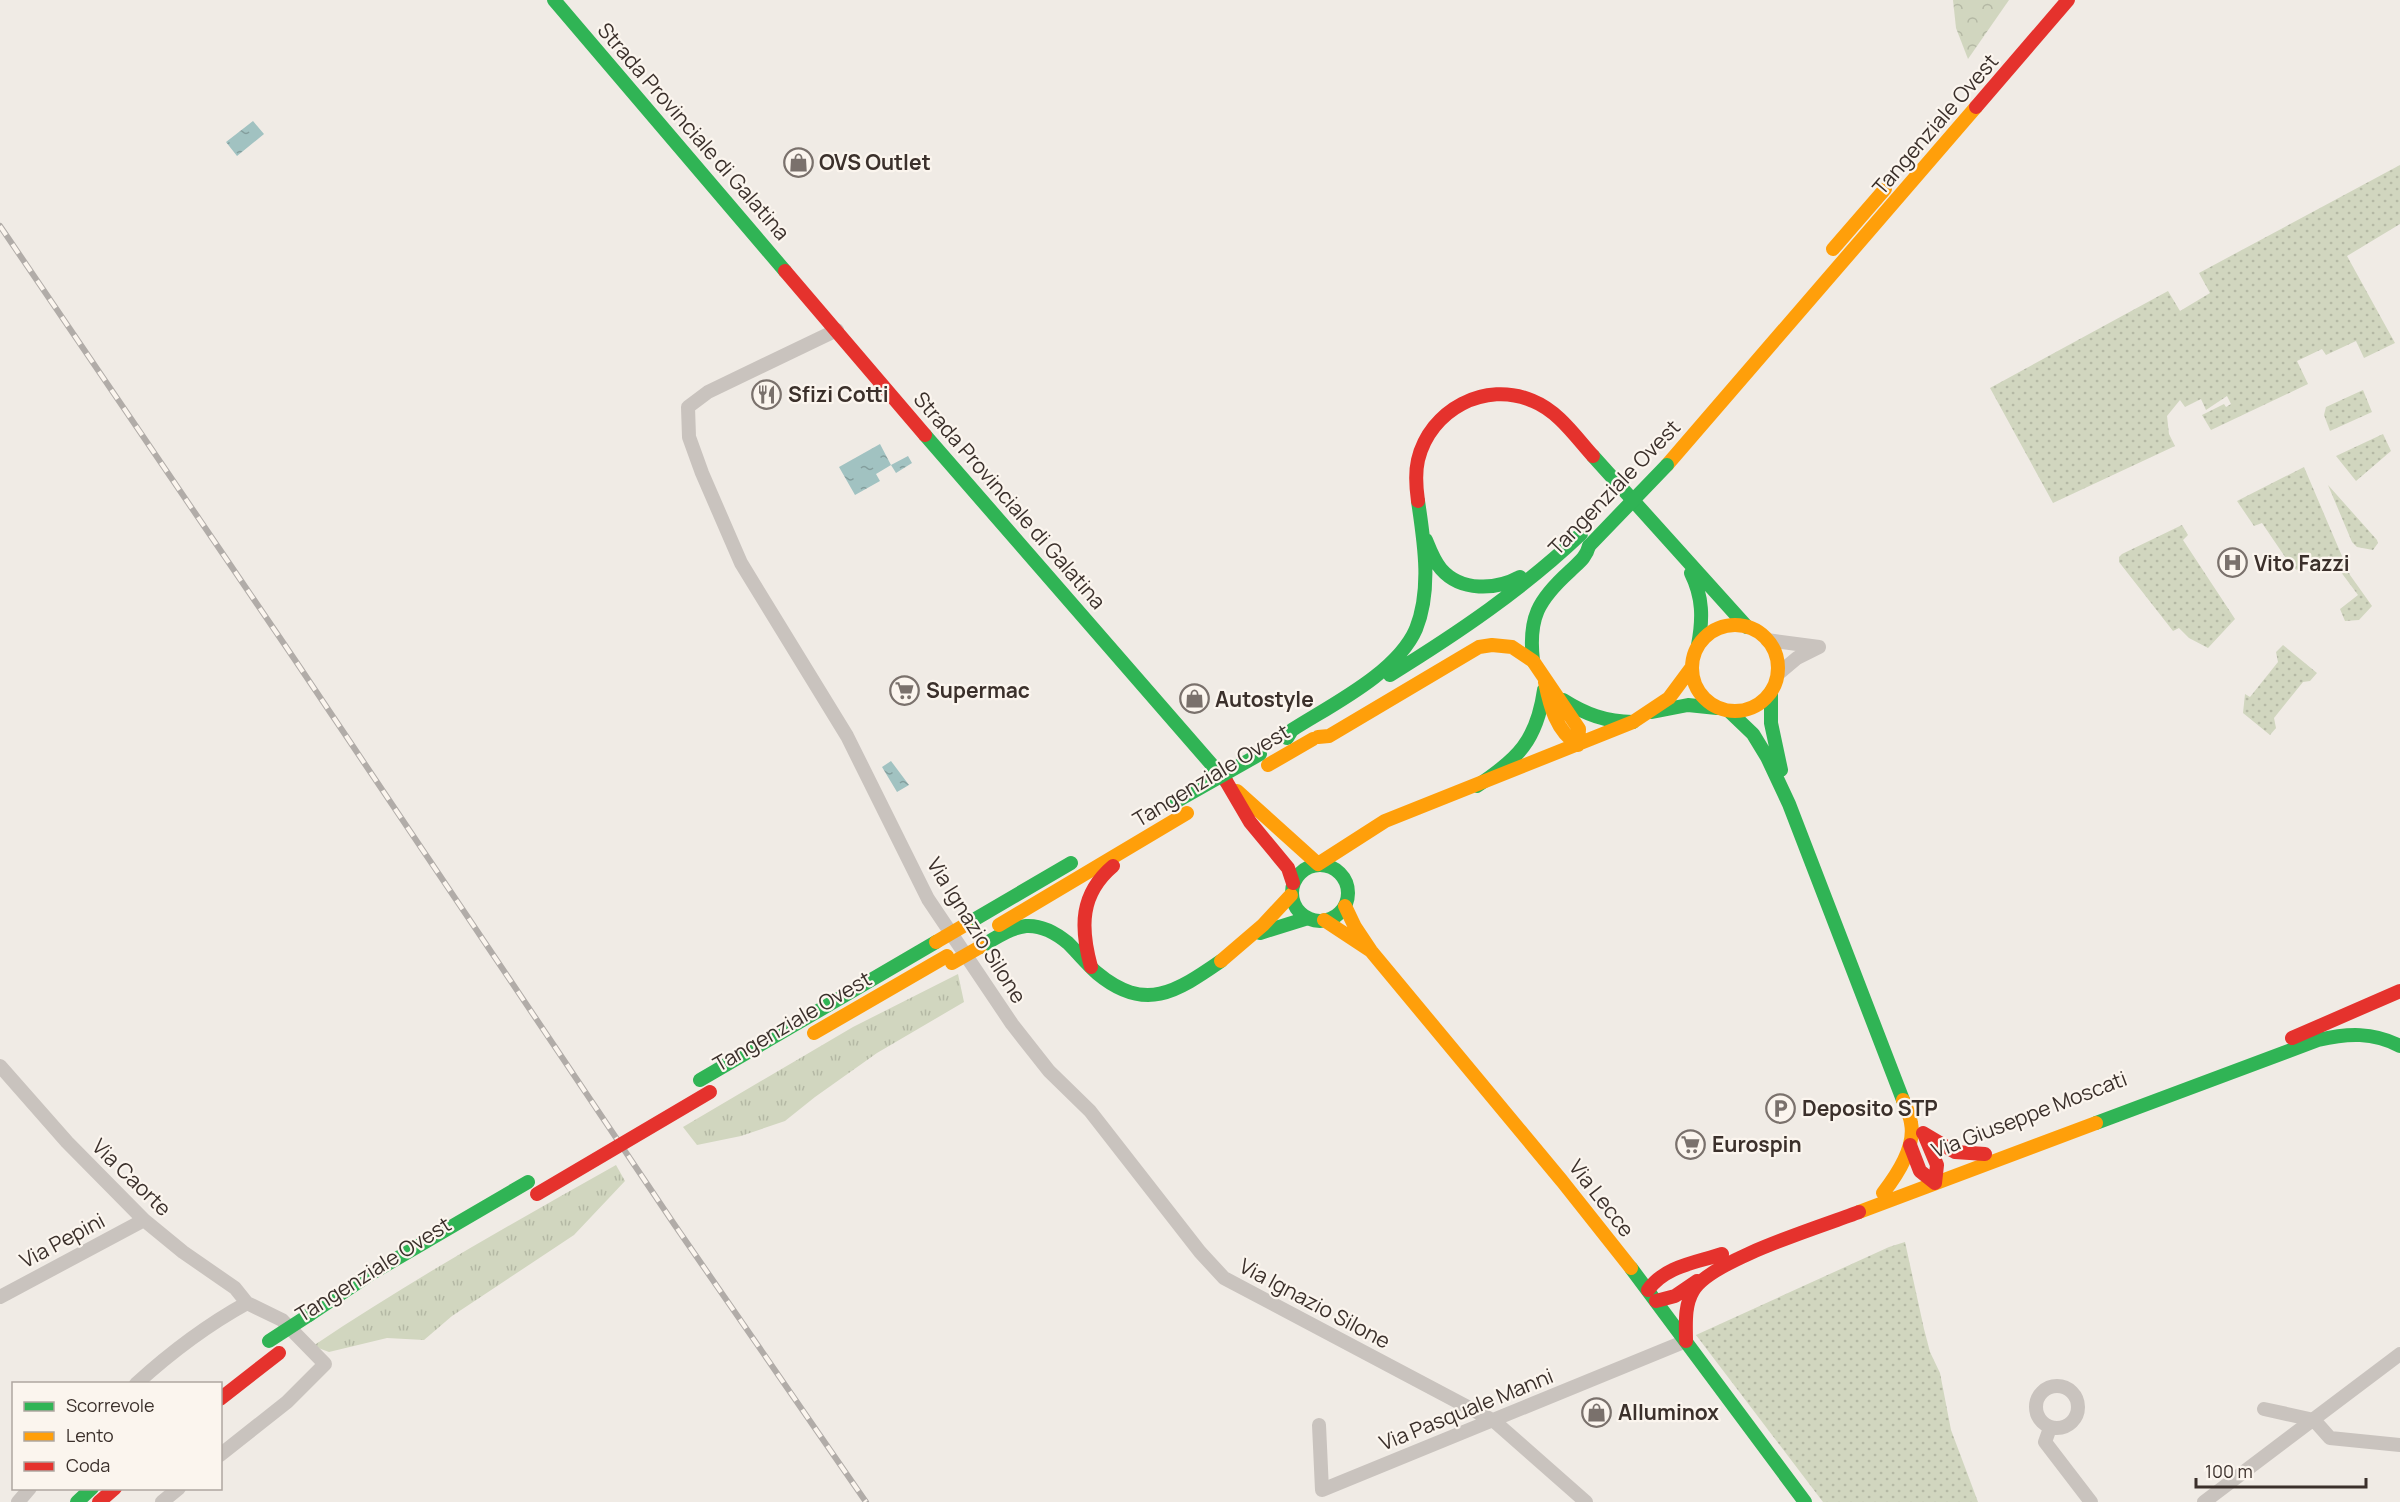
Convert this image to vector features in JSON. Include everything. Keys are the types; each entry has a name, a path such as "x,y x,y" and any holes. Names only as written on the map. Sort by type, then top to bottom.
{"main road":[{"name":"Strada Provinciale di Galatina","path":"554,0 1027,553 1226,781"},
{"path":"2019,35 2050,0"},
{"name":"Tangenziale Ovest","path":"1217,795 1287,738 1442,644 1581,540 1622,514 1661,461 2068,0"},
{"name":"Tangenziale Ovest","path":"1821,263 1897,175"},
{"path":"1287,738 1292,730 1386,667 1408,644 1415,631 1423,599 1426,570 1415,475 1417,461 1426,439 1440,420 1459,405 1483,395 1508,393 1529,398 1552,411 1747,627"},
{"name":"Tangenziale Ovest","path":"1661,461 1671,439"},
{"path":"1423,536 1445,573 1461,583 1481,587 1506,585 1518,579 1565,543 1581,540 1587,555 1544,596 1535,610 1529,642 1533,661 1545,682 1579,729 1578,745"},
{"name":"Tangenziale Ovest","path":"1525,601 1581,540"},
{"path":"1681,555 1695,580 1703,604 1702,627 1692,667 1693,677 1702,696 1724,710 1753,734 1767,757 1789,804 1912,1124 1910,1145 1901,1169 1883,1193"},
{"path":"1698,645 1706,637 1725,626 1747,627 1758,632 1767,640 1776,656 1778,674 1771,692 1771,723 1789,804"},
{"name":"Tangenziale Ovest","path":"1172,804 1264,759 1318,737 1426,670 1480,633"},
{"path":"1318,737 1329,736 1479,647 1492,645 1512,647 1533,661"},
{"path":"977,944 1010,930 1035,926 1047,929 1059,936 1091,967 1119,989 1132,994 1154,995 1176,988 1200,975 1272,918 1303,870 1318,864 1385,821 1478,786 1633,722 1669,698 1692,667"},
{"path":"1545,682 1550,705 1566,737 1578,745"},
{"path":"1478,786 1507,766 1527,746 1542,712 1545,682"},
{"path":"1650,712 1688,705 1724,710 1753,707 1771,692"},
{"path":"1558,698 1601,720 1633,722"},
{"path":"1226,781 1250,822 1288,868 1296,908 1308,918"},
{"path":"1226,781 1318,864 1333,867 1344,878 1348,892 1345,906 1332,918 1324,920 1308,918 1252,936"},
{"name":"Tangenziale Ovest","path":"803,1039 896,986 908,989 950,959 1188,812 1172,828 1097,880 1090,892 1083,937 1091,967"},
{"path":"1344,878 1349,858 1358,844 1385,821"},
{"name":"Tangenziale Ovest","path":"695,1083 1086,854"},
{"name":"Via Lecce","path":"1345,906 1355,927 1371,951 1541,1155 1616,1250 1805,1502"},
{"path":"1324,920 1371,951"},
{"name":"Via Giuseppe Moscati","path":"1670,1269 1653,1281 1652,1296 1675,1296 1709,1271 1732,1260 1986,1154 2303,1033 2400,991"},
{"name":"Via Giuseppe Moscati","path":"1616,1250 1650,1267 1670,1269 1697,1263 1883,1193 2306,1044 2338,1035 2356,1033 2389,1039 2400,1046"},
{"name":"Tangenziale Ovest","path":"532,1197 715,1089"},
{"path":"1912,1124 1924,1134 1955,1152 1986,1154"},
{"path":"1910,1145 1920,1171 1933,1177 1933,1152 1924,1134"},
{"name":"Tangenziale Ovest","path":"265,1345 372,1273 533,1179"},
{"path":"1686,1341 1688,1301 1698,1281"},
{"name":"Tangenziale Ovest","path":"222,1397 309,1333"},
{"path":"77,1502 90,1490"},
{"path":"99,1502 112,1490"}],"street":[{"name":"Via Ignazio Silone","path":"837,330 708,392 694,401 688,407 689,437 741,563 847,736 928,899 1012,1024 1049,1071 1090,1111 1200,1252 1224,1278 1494,1421 1586,1502"},
{"path":"1767,640 1819,647 1797,658 1778,674"},
{"path":"1259,833 1260,829 1267,828 1280,837 1290,839"},
{"name":"Via Caorte","path":"0,1066 67,1142 144,1220 183,1252 235,1288 247,1303 282,1320 325,1364 287,1402 222,1453"},
{"name":"Via Pepini","path":"0,1297 144,1220"},
{"path":"137,1382 221,1317 247,1303"},
{"name":"Via Pasquale Manni","path":"1319,1425 1322,1490 1686,1341"},
{"path":"2204,1502 2400,1354"},
{"path":"2264,1409 2314,1419 2330,1438 2400,1445"},
{"path":"2050,1428 2045,1442 2091,1502"},
{"path":"18,1502 28,1490"},
{"path":"162,1502 177,1490"}],"green space":[{"path":"1953,0 2009,0 1968,59 1956,28"},
{"path":"2400,165 2400,224 2347,256 2395,343 2364,358 2356,341 2326,355 2322,349 2297,361 2308,384 2211,430 2202,415 2224,404 2226,407 2231,404 2227,396 2206,410 2201,399 2185,407 2180,400 2167,416 2169,434 2175,446 2053,503 1990,388 2168,291 2180,311 2210,293 2199,273"},
{"path":"2363,390 2372,412 2330,431 2324,415 2326,407"},
{"path":"2383,434 2391,451 2356,481 2336,456"},
{"path":"2304,467 2350,575 2372,606 2359,620 2345,621 2340,609 2358,595 2329,556 2317,564 2311,557 2297,570 2292,567 2262,523 2254,526 2237,501"},
{"path":"2328,485 2377,540 2378,543 2373,550 2357,547 2352,542"},
{"path":"2182,525 2188,535 2183,540 2235,619 2208,648 2189,638 2179,628 2173,631 2119,562 2122,554"},
{"path":"2283,645 2317,673 2310,681 2303,682 2274,718 2276,728 2270,735 2243,713 2245,694 2250,697 2278,662 2276,652"},
{"path":"958,974 964,1002 877,1053 785,1121 741,1136 697,1145 683,1127 853,1027"},
{"path":"616,1165 625,1181 574,1235 452,1316 424,1340 387,1338 329,1352 313,1346 425,1275"},
{"path":"1905,1242 1930,1352 1940,1373 1951,1430 1978,1502 1823,1502 1696,1335 1889,1247"}],"water":[{"path":"253,121 264,134 237,156 226,142"},
{"path":"880,444 891,465 876,474 880,481 855,495 839,467"},
{"path":"908,456 912,463 896,473 891,465"},
{"path":"891,761 909,785 897,792 882,767"}],"railway":[{"path":"0,226 674,1224 866,1502"}],"traffic: fast":[{"path":"554,0 785,271"},
{"path":"925,435 1226,781"},
{"path":"1593,456 1747,627"},
{"path":"1589,546 1667,465"},
{"path":"1287,738 1292,730 1379,674 1407,645 1416,629 1421,614 1425,582 1424,549 1418,501"},
{"path":"1390,675 1489,609 1581,534"},
{"path":"1426,540 1441,569 1458,582 1490,586 1520,577"},
{"path":"1533,661 1532,633 1538,611 1550,591 1579,563 1589,546"},
{"path":"1691,573 1701,608 1698,645"},
{"path":"1477,786 1504,767 1523,747 1536,722 1544,690"},
{"path":"1771,692 1771,723 1781,770"},
{"path":"1563,700 1596,716 1614,721 1633,722"},
{"path":"1652,712 1688,705 1717,708"},
{"path":"1729,711 1753,734 1767,757 1789,804 1903,1100"},
{"path":"1177,801 1260,754"},
{"path":"965,925 1071,863"},
{"path":"1315,865 1325,865 1340,873 1346,882 1348,893 1346,904 1340,913 1325,921 1315,921 1304,916 1297,909 1292,898 1292,888 1297,877 1304,870 1315,865"},
{"path":"1260,933 1308,918"},
{"path":"980,947 1020,927 1043,928 1068,943 1097,973 1114,985 1145,995 1160,994 1175,989 1221,961"},
{"path":"700,1080 936,942"},
{"path":"2096,1123 2318,1040 2360,1035 2380,1038 2400,1046"},
{"path":"309,1315 372,1273 528,1182"},
{"path":"1631,1268 1805,1502"},
{"path":"269,1341 309,1315"},
{"path":"77,1502 90,1490"}],"traffic: slow":[{"path":"1667,465 1976,107"},
{"path":"1833,249 1885,189"},
{"path":"1735,625 1759,632 1771,644 1778,668 1771,692 1759,704 1735,711 1711,704 1699,692 1692,668 1699,644 1711,632 1735,625"},
{"path":"1318,737 1329,736 1479,647 1492,645 1512,647 1533,661 1579,729 1578,745 1564,733 1559,725 1545,682"},
{"path":"1237,791 1318,864 1385,821 1633,722 1669,698 1692,667"},
{"path":"1268,765 1313,739"},
{"path":"999,925 1187,813"},
{"path":"1221,961 1263,925 1291,895"},
{"path":"1345,906 1355,927 1371,951 1562,1181 1631,1268"},
{"path":"1324,920 1371,951"},
{"path":"936,942 965,925"},
{"path":"952,963 980,947"},
{"path":"814,1033 947,956"},
{"path":"1883,1193 1904,1160 1911,1142 1910,1120 1903,1100"},
{"path":"1859,1212 2096,1123"}],"traffic: jam":[{"path":"1976,107 2068,0"},
{"path":"785,271 925,435"},
{"path":"1418,501 1416,470 1424,442 1447,414 1479,397 1496,394 1515,395 1542,405 1566,425 1593,456"},
{"path":"1226,781 1250,822 1288,868 1293,883"},
{"path":"1091,967 1085,938 1086,912 1094,888 1113,866"},
{"path":"2292,1038 2400,991"},
{"path":"537,1194 710,1092"},
{"path":"1923,1133 1955,1152 1985,1154"},
{"path":"1910,1145 1920,1171 1935,1183 1937,1165 1924,1134"},
{"path":"1686,1341 1688,1303 1693,1291 1704,1279 1721,1268 1769,1245 1859,1212"},
{"path":"1648,1290 1672,1270 1722,1254"},
{"path":"1656,1301 1675,1296 1697,1281"},
{"path":"222,1397 279,1353"},
{"path":"99,1502 113,1490"}],"place":[{"name":"OVS Outlet","path":"798,162"},
{"name":"Sfizi Cotti","path":"767,394"},
{"name":"Vito Fazzi","path":"2233,563"},
{"name":"Supermac","path":"905,690"},
{"name":"Autostyle","path":"1194,699"},
{"name":"Deposito STP","path":"1781,1108"},
{"name":"Eurospin","path":"1691,1144"},
{"name":"Alluminox","path":"1597,1412"}]}
